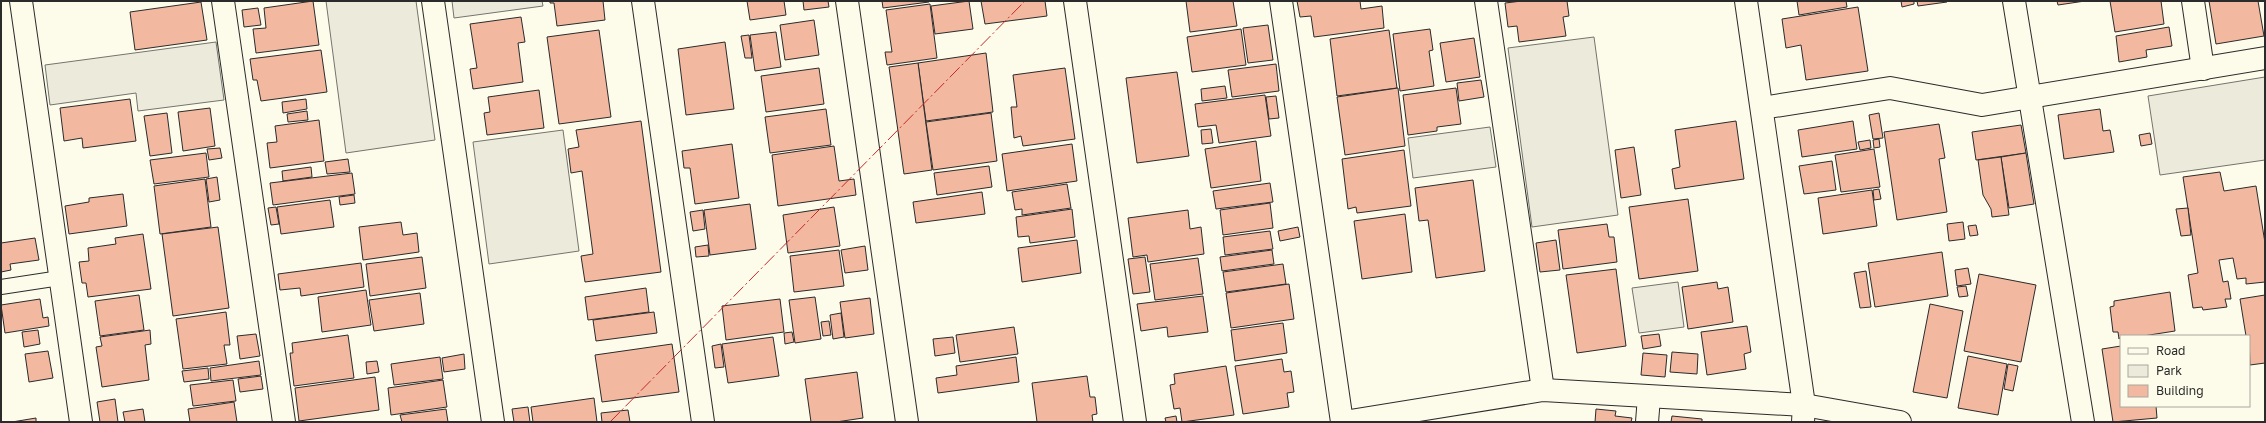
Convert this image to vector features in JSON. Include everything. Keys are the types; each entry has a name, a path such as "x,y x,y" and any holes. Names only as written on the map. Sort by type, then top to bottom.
{"street":[{"path":"21,1 81,422"},
{"path":"223,1 284,422"},
{"path":"433,1 493,422"},
{"path":"643,1 702,422"},
{"path":"847,1 907,422"},
{"path":"1075,1 1135,422"},
{"path":"1281,1 1343,422 1379,419 1543,390 1649,397 1804,414 1900,422"},
{"path":"1486,1 1543,390"},
{"path":"1746,1 1804,414"},
{"path":"2014,1 2083,422"},
{"path":"2193,1 2203,69"},
{"path":"1762,108 1890,88 1982,105 2265,58"},
{"path":"1647,422 1649,397"}],"lane":[{"path":"1,287 60,278"}],"green space":[{"path":"326,1 416,1 435,140 346,153"},
{"path":"452,1 542,1 543,6 454,18"},
{"path":"1594,37 1618,215 1532,227 1508,48"},
{"path":"216,42 224,100 138,111 136,93 50,105 45,65"},
{"path":"2265,77 2265,160 2160,175 2148,96"},
{"path":"1490,127 1496,167 1413,178 1408,138"},
{"path":"563,130 579,251 489,264 473,142"},
{"path":"1678,282 1684,327 1639,333 1632,288"}],"building":[{"path":"313,1 319,45 256,53 253,29 266,28 264,8"},
{"path":"550,1 603,1 605,20 557,26 554,3 550,3"},
{"path":"747,1 784,1 786,15 750,20"},
{"path":"803,1 828,1 829,7 804,10"},
{"path":"882,1 929,1 929,2 883,8"},
{"path":"969,1 973,29 935,34 931,6"},
{"path":"981,1 1045,1 1047,16 985,24"},
{"path":"1186,1 1233,1 1237,26 1190,32"},
{"path":"1297,1 1360,1 1361,9 1382,6 1384,28 1314,37 1311,16 1300,17"},
{"path":"1522,1 1567,1 1569,16 1563,17 1566,36 1519,42 1517,26 1508,27 1505,3"},
{"path":"1797,1 1846,1 1847,7 1799,15"},
{"path":"1901,1 1914,1 1914,4 1902,7"},
{"path":"1917,1 1947,1 1947,2 1918,6"},
{"path":"2057,1 2085,1 2058,5"},
{"path":"2110,1 2161,1 2164,24 2115,32"},
{"path":"2209,1 2258,1 2264,36 2216,44"},
{"path":"201,2 207,40 135,50 130,12"},
{"path":"930,4 937,58 887,65 885,52 892,52 886,10"},
{"path":"1858,7 1868,71 1806,80 1801,45 1786,48 1782,19"},
{"path":"258,8 261,25 244,27 242,10"},
{"path":"521,17 525,42 518,43 523,82 473,89 470,69 477,68 470,24"},
{"path":"814,20 819,55 785,60 780,25"},
{"path":"1268,25 1273,60 1248,63 1243,28"},
{"path":"2169,27 2172,46 2146,50 2147,57 2119,62 2116,36"},
{"path":"1241,29 1246,65 1192,72 1187,37"},
{"path":"1430,29 1433,50 1429,51 1434,86 1400,91 1393,34"},
{"path":"599,30 611,117 559,124 547,37"},
{"path":"1389,30 1397,88 1337,96 1330,39"},
{"path":"776,32 781,67 755,71 750,35"},
{"path":"749,35 752,58 745,58 741,36"},
{"path":"1474,38 1480,77 1446,82 1440,43"},
{"path":"725,42 734,109 686,115 678,49"},
{"path":"321,50 327,92 261,101 257,80 253,80 250,59"},
{"path":"986,53 993,112 926,121 918,63"},
{"path":"918,63 932,170 904,174 889,67"},
{"path":"1276,64 1279,91 1232,97 1228,70"},
{"path":"819,68 824,104 766,112 761,76"},
{"path":"1065,68 1075,139 1023,146 1021,136 1014,138 1011,107 1017,107 1013,75"},
{"path":"1177,72 1189,156 1137,163 1126,78"},
{"path":"1481,80 1484,97 1459,101 1457,83"},
{"path":"1225,86 1227,98 1202,101 1201,89"},
{"path":"1398,88 1405,146 1345,155 1337,97"},
{"path":"1456,88 1461,124 1437,127 1437,131 1408,135 1403,95"},
{"path":"539,90 544,128 487,135 484,113 490,112 488,97"},
{"path":"1265,95 1271,136 1219,143 1216,125 1198,127 1195,104"},
{"path":"1276,96 1279,118 1269,119 1266,97"},
{"path":"130,99 136,141 83,148 82,138 64,141 60,108"},
{"path":"306,99 307,109 283,113 282,102"},
{"path":"210,108 215,146 183,151 178,112"},
{"path":"826,109 831,145 770,153 765,117"},
{"path":"2100,109 2103,131 2110,130 2114,152 2064,159 2058,115"},
{"path":"307,111 308,120 288,122 287,114"},
{"path":"167,113 172,153 150,156 144,116"},
{"path":"991,113 997,161 933,170 926,122"},
{"path":"1879,113 1883,138 1873,139 1869,115"},
{"path":"319,120 324,161 270,168 267,143 277,142 275,126"},
{"path":"641,121 661,272 585,282 581,256 593,254 582,171 571,173 568,149 579,147 576,130"},
{"path":"1736,121 1744,179 1675,189 1672,169 1680,167 1675,130"},
{"path":"1853,121 1857,149 1802,157 1798,130"},
{"path":"1939,124 1945,158 1939,159 1947,212 1897,220 1884,132"},
{"path":"2021,125 2026,153 1976,160 1972,132"},
{"path":"1211,129 1213,143 1202,144 1201,130"},
{"path":"2150,133 2152,144 2141,146 2139,135"},
{"path":"1879,139 1880,147 1874,148 1873,140"},
{"path":"1870,140 1871,148 1860,150 1858,142"},
{"path":"1256,141 1261,181 1211,188 1205,149"},
{"path":"732,144 739,198 695,204 690,168 684,168 682,151"},
{"path":"1072,144 1077,181 1007,191 1002,154"},
{"path":"834,146 839,181 854,179 856,195 778,206 772,155"},
{"path":"1634,147 1641,195 1621,198 1615,150"},
{"path":"220,148 222,158 209,160 207,149"},
{"path":"1874,149 1880,187 1841,192 1835,155"},
{"path":"1404,150 1411,206 1357,213 1356,207 1348,209 1342,159"},
{"path":"206,153 209,177 154,184 150,160"},
{"path":"2026,153 2034,204 2009,208 2001,157"},
{"path":"2001,157 2009,215 1992,217 1991,209 1983,195 1978,160"},
{"path":"348,159 350,172 327,174 325,162"},
{"path":"1832,161 1836,190 1804,194 1799,166"},
{"path":"989,166 992,187 937,195 934,173"},
{"path":"311,167 312,177 283,181 282,171"},
{"path":"2220,172 2224,191 2256,186 2265,243 2265,282 2246,284 2246,278 2237,279 2233,258 2219,260 2223,282 2228,281 2231,299 2225,299 2227,307 2203,310 2202,307 2193,308 2188,275 2198,273 2183,177"},
{"path":"352,173 355,194 273,205 270,183"},
{"path":"217,177 220,200 209,202 206,179"},
{"path":"205,179 211,227 160,234 154,186"},
{"path":"1473,180 1485,271 1436,278 1428,220 1419,221 1415,188"},
{"path":"1270,183 1273,202 1216,209 1213,191"},
{"path":"1067,184 1071,208 1022,215 1022,209 1015,210 1012,192"},
{"path":"1879,189 1881,199 1874,200 1873,190"},
{"path":"1872,190 1877,226 1823,234 1818,198"},
{"path":"982,192 985,214 916,223 913,202"},
{"path":"123,194 127,226 69,234 65,206 89,202 89,198"},
{"path":"354,195 355,203 340,205 339,197"},
{"path":"1688,199 1698,271 1639,279 1629,207"},
{"path":"330,200 334,227 281,234 277,207"},
{"path":"1270,203 1273,228 1223,235 1220,210"},
{"path":"750,204 756,249 710,255 704,210"},
{"path":"276,207 279,224 271,225 268,208"},
{"path":"834,207 840,246 788,253 783,215"},
{"path":"2188,208 2191,235 2181,236 2176,209"},
{"path":"1072,209 1075,237 1030,243 1029,236 1018,237 1016,217"},
{"path":"703,210 705,229 693,231 690,212"},
{"path":"1188,210 1190,229 1201,227 1204,254 1148,262 1147,255 1133,257 1128,218"},
{"path":"1405,214 1412,272 1362,279 1354,221"},
{"path":"401,222 403,235 417,233 419,252 363,260 359,227"},
{"path":"1963,222 1965,239 1949,241 1947,224"},
{"path":"1607,224 1609,237 1614,237 1617,262 1563,269 1558,230"},
{"path":"1976,225 1978,235 1970,236 1968,226"},
{"path":"218,227 229,308 173,316 162,234"},
{"path":"1298,227 1300,237 1280,241 1278,231"},
{"path":"1270,231 1273,249 1225,255 1223,237"},
{"path":"143,234 151,289 88,297 86,283 82,283 79,262 89,261 88,248 116,244 115,238"},
{"path":"35,238 39,260 10,264 11,270 1,272 1,243"},
{"path":"1077,240 1081,273 1022,282 1018,248"},
{"path":"1556,240 1560,270 1540,272 1536,243"},
{"path":"708,245 709,256 696,257 695,247"},
{"path":"865,246 868,270 845,273 841,250"},
{"path":"839,250 844,286 794,292 790,256"},
{"path":"1272,250 1274,264 1222,271 1220,257"},
{"path":"1942,252 1948,296 1875,307 1868,263"},
{"path":"422,257 426,288 370,296 366,264"},
{"path":"1145,257 1150,292 1133,294 1128,259"},
{"path":"1198,258 1203,294 1155,300 1150,264"},
{"path":"361,263 364,287 301,296 300,288 280,290 278,274"},
{"path":"1283,264 1286,284 1226,292 1223,272"},
{"path":"1968,268 1971,284 1957,286 1955,270"},
{"path":"1616,269 1626,346 1577,353 1566,275"},
{"path":"1866,271 1871,307 1860,308 1854,273"},
{"path":"1979,274 2036,285 2021,362 1964,351"},
{"path":"1717,282 1718,289 1728,287 1733,322 1688,329 1682,287"},
{"path":"1289,284 1294,319 1231,328 1226,293"},
{"path":"1966,286 1968,296 1959,297 1957,287"},
{"path":"646,288 649,312 588,320 585,297"},
{"path":"366,290 371,325 322,332 318,297"},
{"path":"2170,292 2175,331 2149,335 2120,335 2119,339 2118,332 2113,332 2110,307 2114,306 2114,301"},
{"path":"420,293 424,324 374,331 369,300"},
{"path":"139,295 144,330 100,336 95,301"},
{"path":"2265,295 2265,363 2250,365 2250,335 2246,335 2240,299"},
{"path":"1203,296 1208,332 1168,337 1167,327 1141,331 1137,304"},
{"path":"815,297 821,339 795,343 789,300"},
{"path":"870,298 874,334 845,338 840,302"},
{"path":"40,299 43,318 48,317 49,326 5,333 1,305"},
{"path":"780,299 784,332 726,340 722,306"},
{"path":"1930,304 1963,311 1947,398 1913,392"},
{"path":"226,312 230,345 224,345 227,364 183,369 176,319"},
{"path":"654,312 657,333 596,341 593,320"},
{"path":"841,313 844,337 833,339 830,315"},
{"path":"829,321 831,335 823,336 821,322"},
{"path":"1283,323 1287,353 1235,361 1231,330"},
{"path":"1747,326 1751,352 1744,354 1746,369 1707,375 1701,332"},
{"path":"1014,327 1018,354 960,362 956,335"},
{"path":"38,330 40,344 24,347 22,332"},
{"path":"150,330 151,344 145,345 149,380 102,387 96,347 102,346 100,337"},
{"path":"792,332 794,342 785,344 784,333"},
{"path":"256,334 260,356 240,359 237,336"},
{"path":"1659,334 1661,346 1643,349 1641,336"},
{"path":"348,335 354,378 294,386 290,353 293,353 292,343"},
{"path":"773,337 779,376 728,383 722,344"},
{"path":"953,337 955,353 935,356 933,339"},
{"path":"672,344 679,392 602,402 595,355"},
{"path":"721,344 724,367 715,368 712,346"},
{"path":"2120,346 2120,407 2156,407 2157,418 2113,422 2102,349"},
{"path":"48,351 53,378 29,382 25,354"},
{"path":"1672,352 1698,354 1697,374 1670,372"},
{"path":"1643,353 1667,355 1665,377 1641,375"},
{"path":"464,354 465,369 444,372 442,358"},
{"path":"1968,356 2007,364 1998,415 1958,408"},
{"path":"440,357 443,379 394,385 391,364"},
{"path":"1016,357 1019,382 938,393 936,378 957,375 956,366"},
{"path":"1282,359 1284,372 1291,371 1294,392 1287,393 1289,407 1243,414 1235,366"},
{"path":"259,361 261,375 211,381 210,368"},
{"path":"377,361 379,372 367,374 366,362"},
{"path":"2008,364 2018,366 2013,391 2004,389"},
{"path":"1226,366 1234,415 1182,422 1180,408 1174,409 1170,385 1175,384 1174,374"},
{"path":"208,368 209,379 184,382 182,371"},
{"path":"857,372 863,418 836,422 811,422 805,379"},
{"path":"261,376 263,389 240,392 238,379"},
{"path":"1087,376 1090,397 1095,397 1097,414 1092,415 1093,422 1037,422 1032,383"},
{"path":"375,377 379,410 299,421 295,388"},
{"path":"233,380 236,401 193,406 190,385"},
{"path":"443,380 447,407 391,415 388,388"},
{"path":"594,398 597,422 533,422 531,407"},
{"path":"115,399 118,422 100,422 97,402"},
{"path":"234,402 237,422 190,422 188,409"},
{"path":"528,407 530,422 514,422 512,409"},
{"path":"143,409 145,422 125,422 123,412"},
{"path":"446,409 448,422 402,422 400,415"},
{"path":"1596,409 1616,411 1615,416 1632,418 1631,422 1595,422"},
{"path":"628,410 630,422 602,422 601,413"},
{"path":"1176,416 1177,422 1166,422 1165,418"},
{"path":"1672,416 1702,419 1702,422 1671,422"},
{"path":"36,418 36,422 12,422"}],"power":[{"path":"610,422 1025,1"}]}
